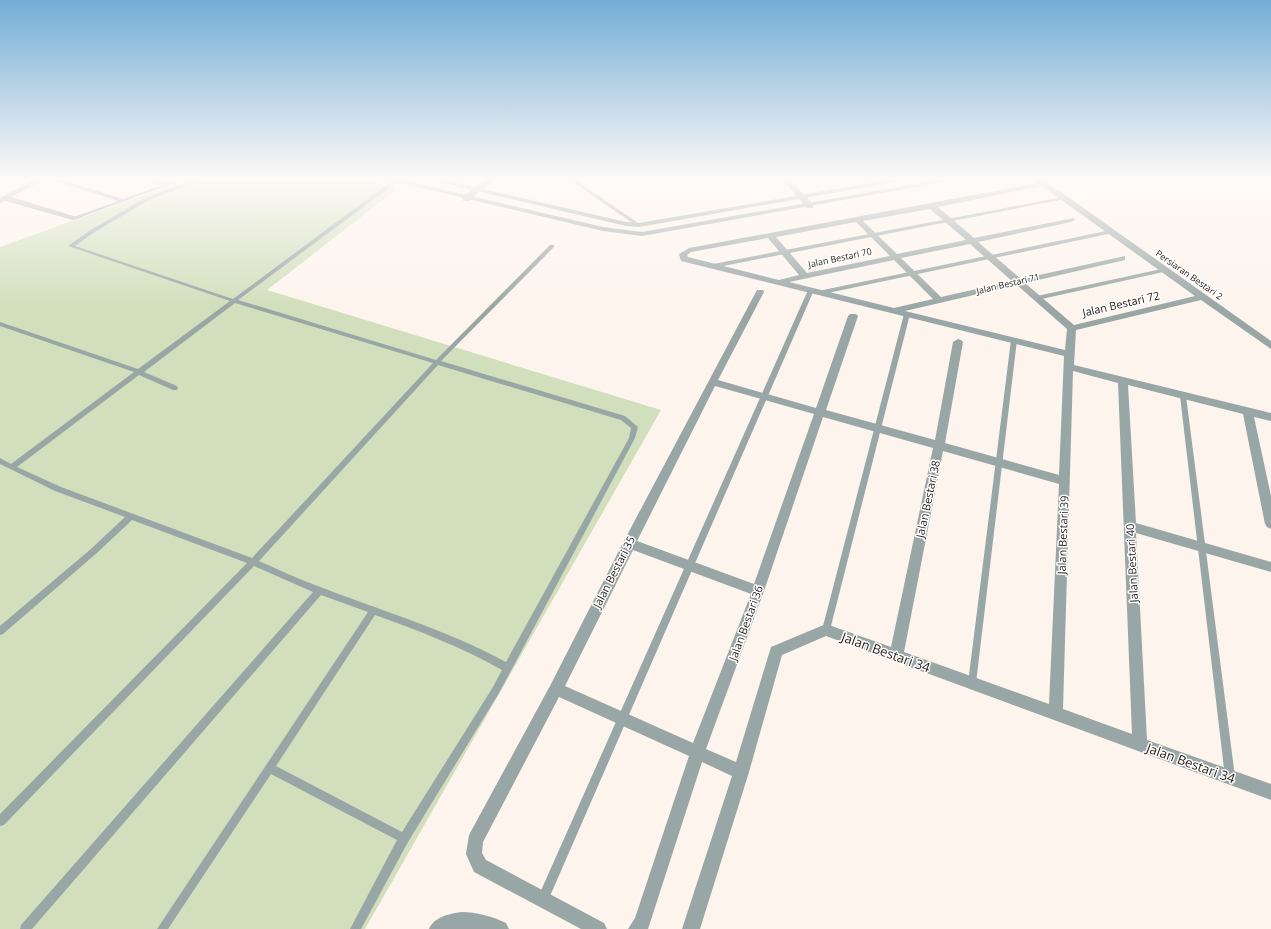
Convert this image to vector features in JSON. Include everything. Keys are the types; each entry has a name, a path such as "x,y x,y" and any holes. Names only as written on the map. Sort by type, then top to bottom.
{"street":[{"path":"570,221 609,230 642,234 718,221"},
{"path":"614,221 639,225 660,221"},
{"path":"850,221 689,250 683,254 684,259 1014,340 1069,359 1123,381 1271,417"},
{"path":"859,221 938,300"},
{"path":"948,221 1072,328"},
{"name":"Jalan Bestari 70","path":"778,281 1065,221"},
{"name":"Persiaran Bestari 2","path":"1096,221 1271,346"},
{"path":"770,235 805,276"},
{"name":"Jalan Bestari 71","path":"894,311 1122,258"},
{"name":"Jalan Bestari 35","path":"543,899 480,866 474,854 475,841 556,689 629,543 760,292"},
{"name":"Jalan Bestari 72","path":"1069,359 1072,328 1204,297"},
{"name":"Jalan Bestari 36","path":"637,929 642,923 698,753 758,591 853,316"},
{"name":"Jalan Bestari 38","path":"896,656 939,446 958,342"},
{"name":"Jalan Bestari 39","path":"1056,714 1069,359"},
{"name":"Jalan Bestari 40","path":"1123,381 1140,744"},
{"path":"712,382 1065,482"},
{"path":"1248,412 1271,524"},
{"path":"1130,526 1271,567"},
{"path":"629,543 758,591"},
{"path":"691,929 741,772 776,651 826,630"},
{"name":"Jalan Bestari 34","path":"826,630 1271,792"},
{"path":"556,689 741,772"},
{"path":"543,899 598,929"},
{"path":"438,929 444,925 468,919 488,923 500,929"}],"lane":[{"path":"110,221 71,246 234,301 623,418 635,427 632,438 496,690 404,838 355,929"},
{"path":"11,467 341,221"},
{"path":"634,221 639,225"},
{"path":"713,266 939,221"},
{"path":"823,292 911,272 1111,232"},
{"path":"0,821 253,562 436,363 552,246"},
{"path":"1037,298 1166,270"},
{"path":"543,899 810,290"},
{"path":"826,630 907,314"},
{"path":"0,324 139,372 175,388"},
{"path":"972,683 1014,340"},
{"path":"1183,396 1230,777"},
{"path":"0,461 58,489 253,562 319,591 374,610 489,657 508,668"},
{"path":"0,631 95,550 131,516"},
{"path":"25,929 319,591"},
{"path":"162,929 374,610"},
{"path":"269,768 404,838"}],"green space":[{"path":"71,221 355,221 267,290 661,410 365,929 0,929 0,247"}]}
